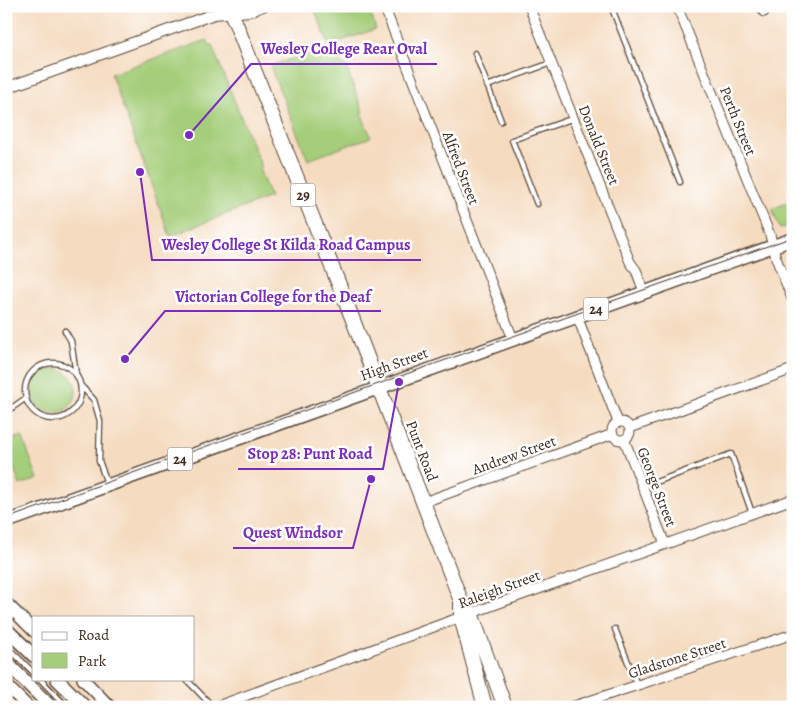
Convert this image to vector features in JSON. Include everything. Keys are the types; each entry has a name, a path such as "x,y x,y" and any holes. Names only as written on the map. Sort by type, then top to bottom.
{"highway":[{"name":"Punt Road","path":"229,9 424,502 466,615 506,707"},
{"name":"Punt Road","path":"466,615 485,707"}],"main road":[{"name":"High Street","path":"6,522 793,239"},
{"path":"6,604 32,629"},
{"path":"6,629 32,654"},
{"path":"6,662 51,707"},
{"path":"58,680 85,707"},
{"path":"83,680 110,707"},
{"path":"6,685 28,707"}],"street":[{"path":"6,88 229,9 250,11 264,6"},
{"name":"Alfred Street","path":"384,6 513,339"},
{"name":"Donald Street","path":"529,6 630,262 636,270 644,292"},
{"name":"Perth Street","path":"678,6 793,301"},
{"path":"577,316 618,422"},
{"path":"630,428 793,369"},
{"path":"618,422 626,423 630,428 629,436 624,439 616,438 613,434 614,426 618,422"},
{"name":"Andrew Street","path":"424,502 613,434"},
{"name":"George Street","path":"624,439 665,544"},
{"name":"Raleigh Street","path":"214,707 665,544 792,501"},
{"name":"Gladstone Street","path":"571,707 793,634"}],"lane":[{"path":"611,6 680,182"},
{"path":"475,53 501,122"},
{"path":"487,86 551,63"},
{"path":"537,204 512,140 574,118"},
{"path":"64,331 71,341 76,374 80,384 81,394 78,403 66,416 57,418 39,415 30,406 26,398 25,388 33,371 50,363 69,367 76,374"},
{"path":"80,384 94,400 100,421 99,462 108,485"},
{"path":"6,412 26,398"},
{"path":"643,487 731,454 752,513"},
{"path":"615,629 637,686"},
{"path":"6,646 32,671"},
{"path":"41,680 67,707"},
{"path":"187,680 214,707"}],"green space":[{"path":"313,6 368,6 376,29 329,45"},
{"path":"207,40 210,46 212,46 262,168 259,169 270,197 170,236 111,74"},
{"path":"332,45 341,65 345,64 371,137 308,160 270,66"},
{"path":"793,200 793,224 780,229 772,209"},
{"path":"58,369 70,375 75,382 75,400 70,407 63,412 50,413 42,410 35,403 32,387 35,379 42,372"},
{"path":"22,436 38,479 20,485 6,447 6,442"}],"tram line":[{"path":"6,519 364,389 793,237"},
{"path":"6,650 32,675"},
{"path":"45,680 71,707"}],"place":[{"name":"Wesley College Rear Oval","path":"189,135"},
{"name":"Wesley College St Kilda Road Campus","path":"140,172"},
{"name":"Victorian College for the Deaf","path":"125,359"},
{"name":"Stop 28: Punt Road","path":"399,382"},
{"name":"Quest Windsor","path":"371,479"}]}
